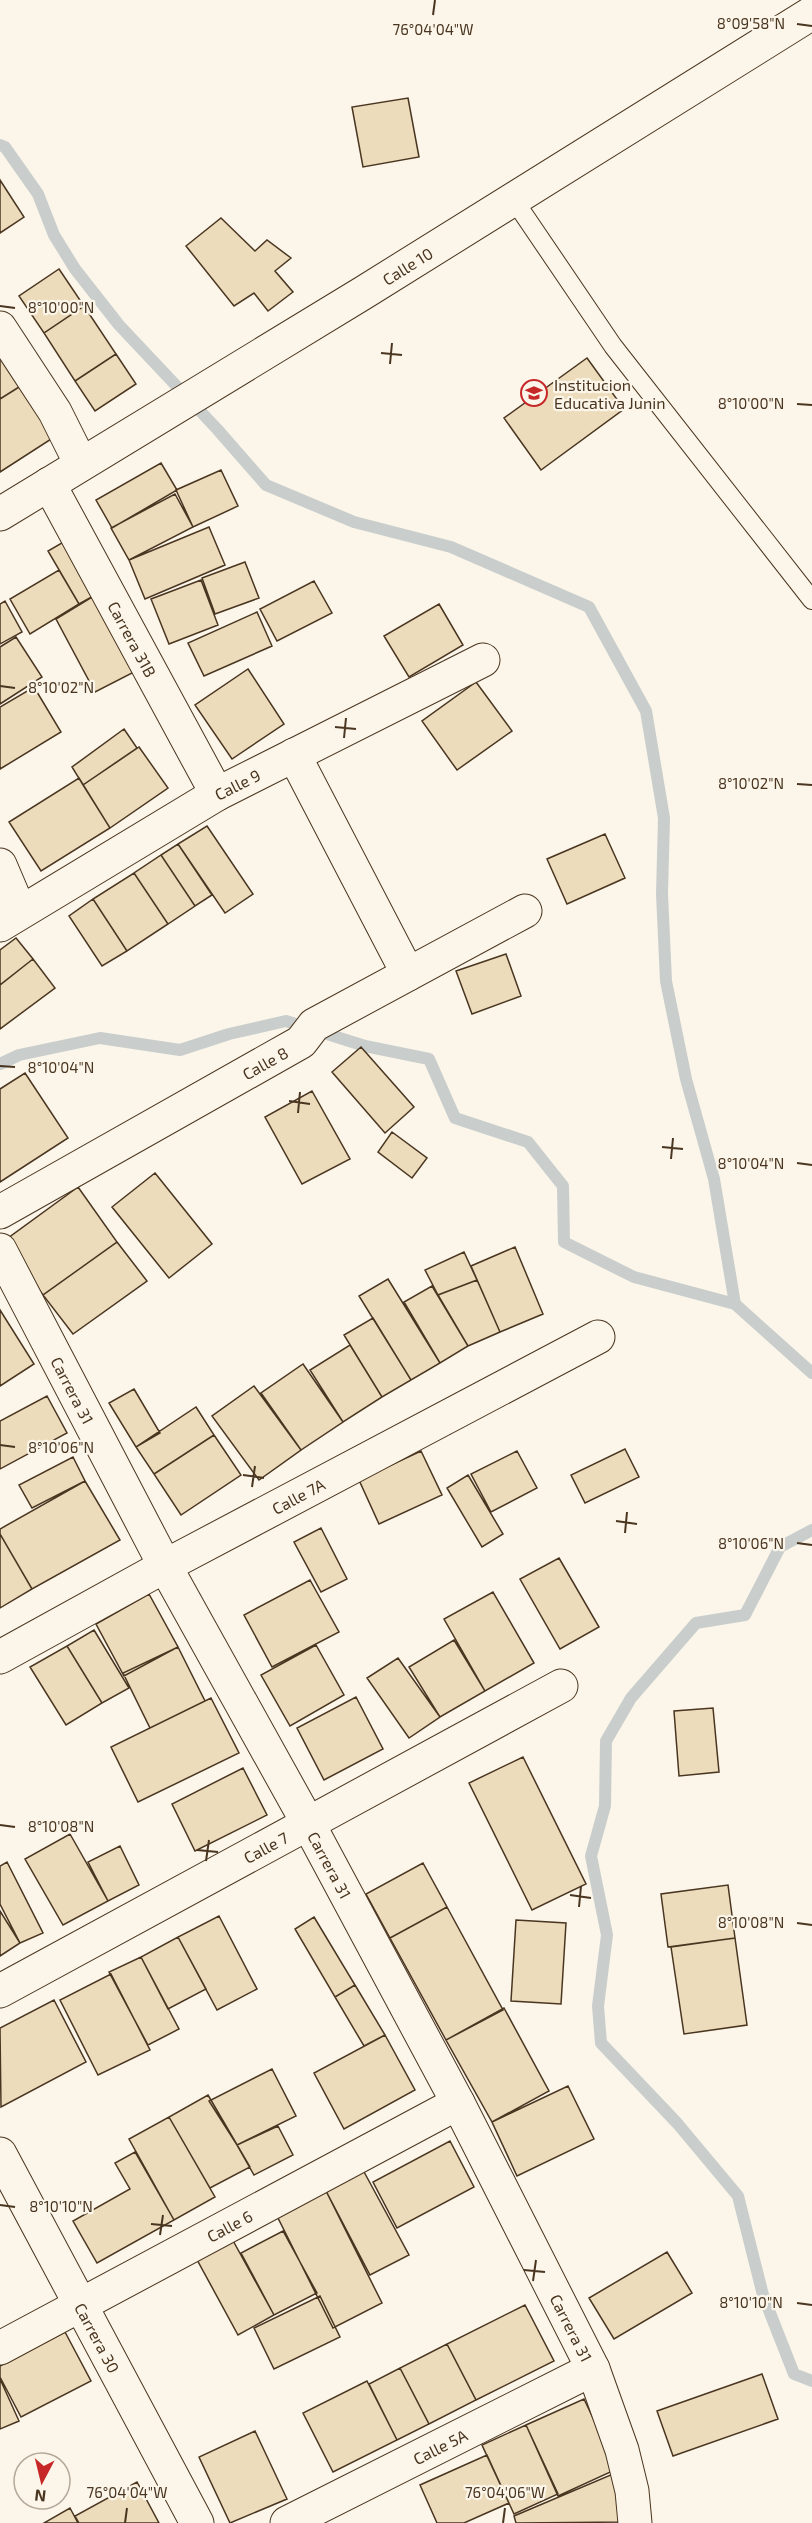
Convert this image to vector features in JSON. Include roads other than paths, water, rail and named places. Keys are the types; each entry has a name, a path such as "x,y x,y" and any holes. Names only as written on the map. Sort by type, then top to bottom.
{"street":[{"name":"Calle 10","path":"0,514 514,200 812,14"},
{"path":"0,328 55,412 81,464"},
{"name":"Carrera 31B","path":"49,484 217,794"},
{"name":"Calle 9","path":"10,918 217,794 483,660"},
{"path":"294,755 408,974"},
{"path":"0,865 10,918"},
{"name":"Calle 8","path":"0,1212 408,974 525,911"},
{"name":"Carrera 31","path":"0,1250 165,1566 309,1825 458,2103 593,2369 622,2450 632,2491 635,2523"},
{"name":"Calle 7A","path":"0,1657 165,1566 598,1337"},
{"name":"Calle 7","path":"0,1991 561,1686"},
{"name":"Calle 6","path":"0,2348 458,2103"},
{"name":"Carrera 30","path":"0,2154 197,2523"},
{"name":"Calle 5A","path":"287,2523 593,2369"}],"lane":[{"path":"514,200 613,346 812,600"}],"waterway":[{"path":"0,145 5,147 38,194 54,235 75,269 119,325 217,429 266,485 354,522 451,547 589,607 646,711 664,818 662,894 666,981 686,1079 714,1179 735,1304 812,1373"},
{"path":"0,1064 19,1055 100,1038 180,1050 229,1034 286,1021 365,1046 429,1059 455,1118 528,1142 563,1186 564,1242 634,1277 735,1304"},
{"path":"812,1530 780,1547 745,1615 696,1623 631,1698 606,1741 605,1806 591,1856 607,1935 598,2006 601,2043 677,2123 738,2196 763,2295 794,2374 812,2381"}],"place":[{"name":"Institucion Educativa Junin","path":"534,393"}]}
